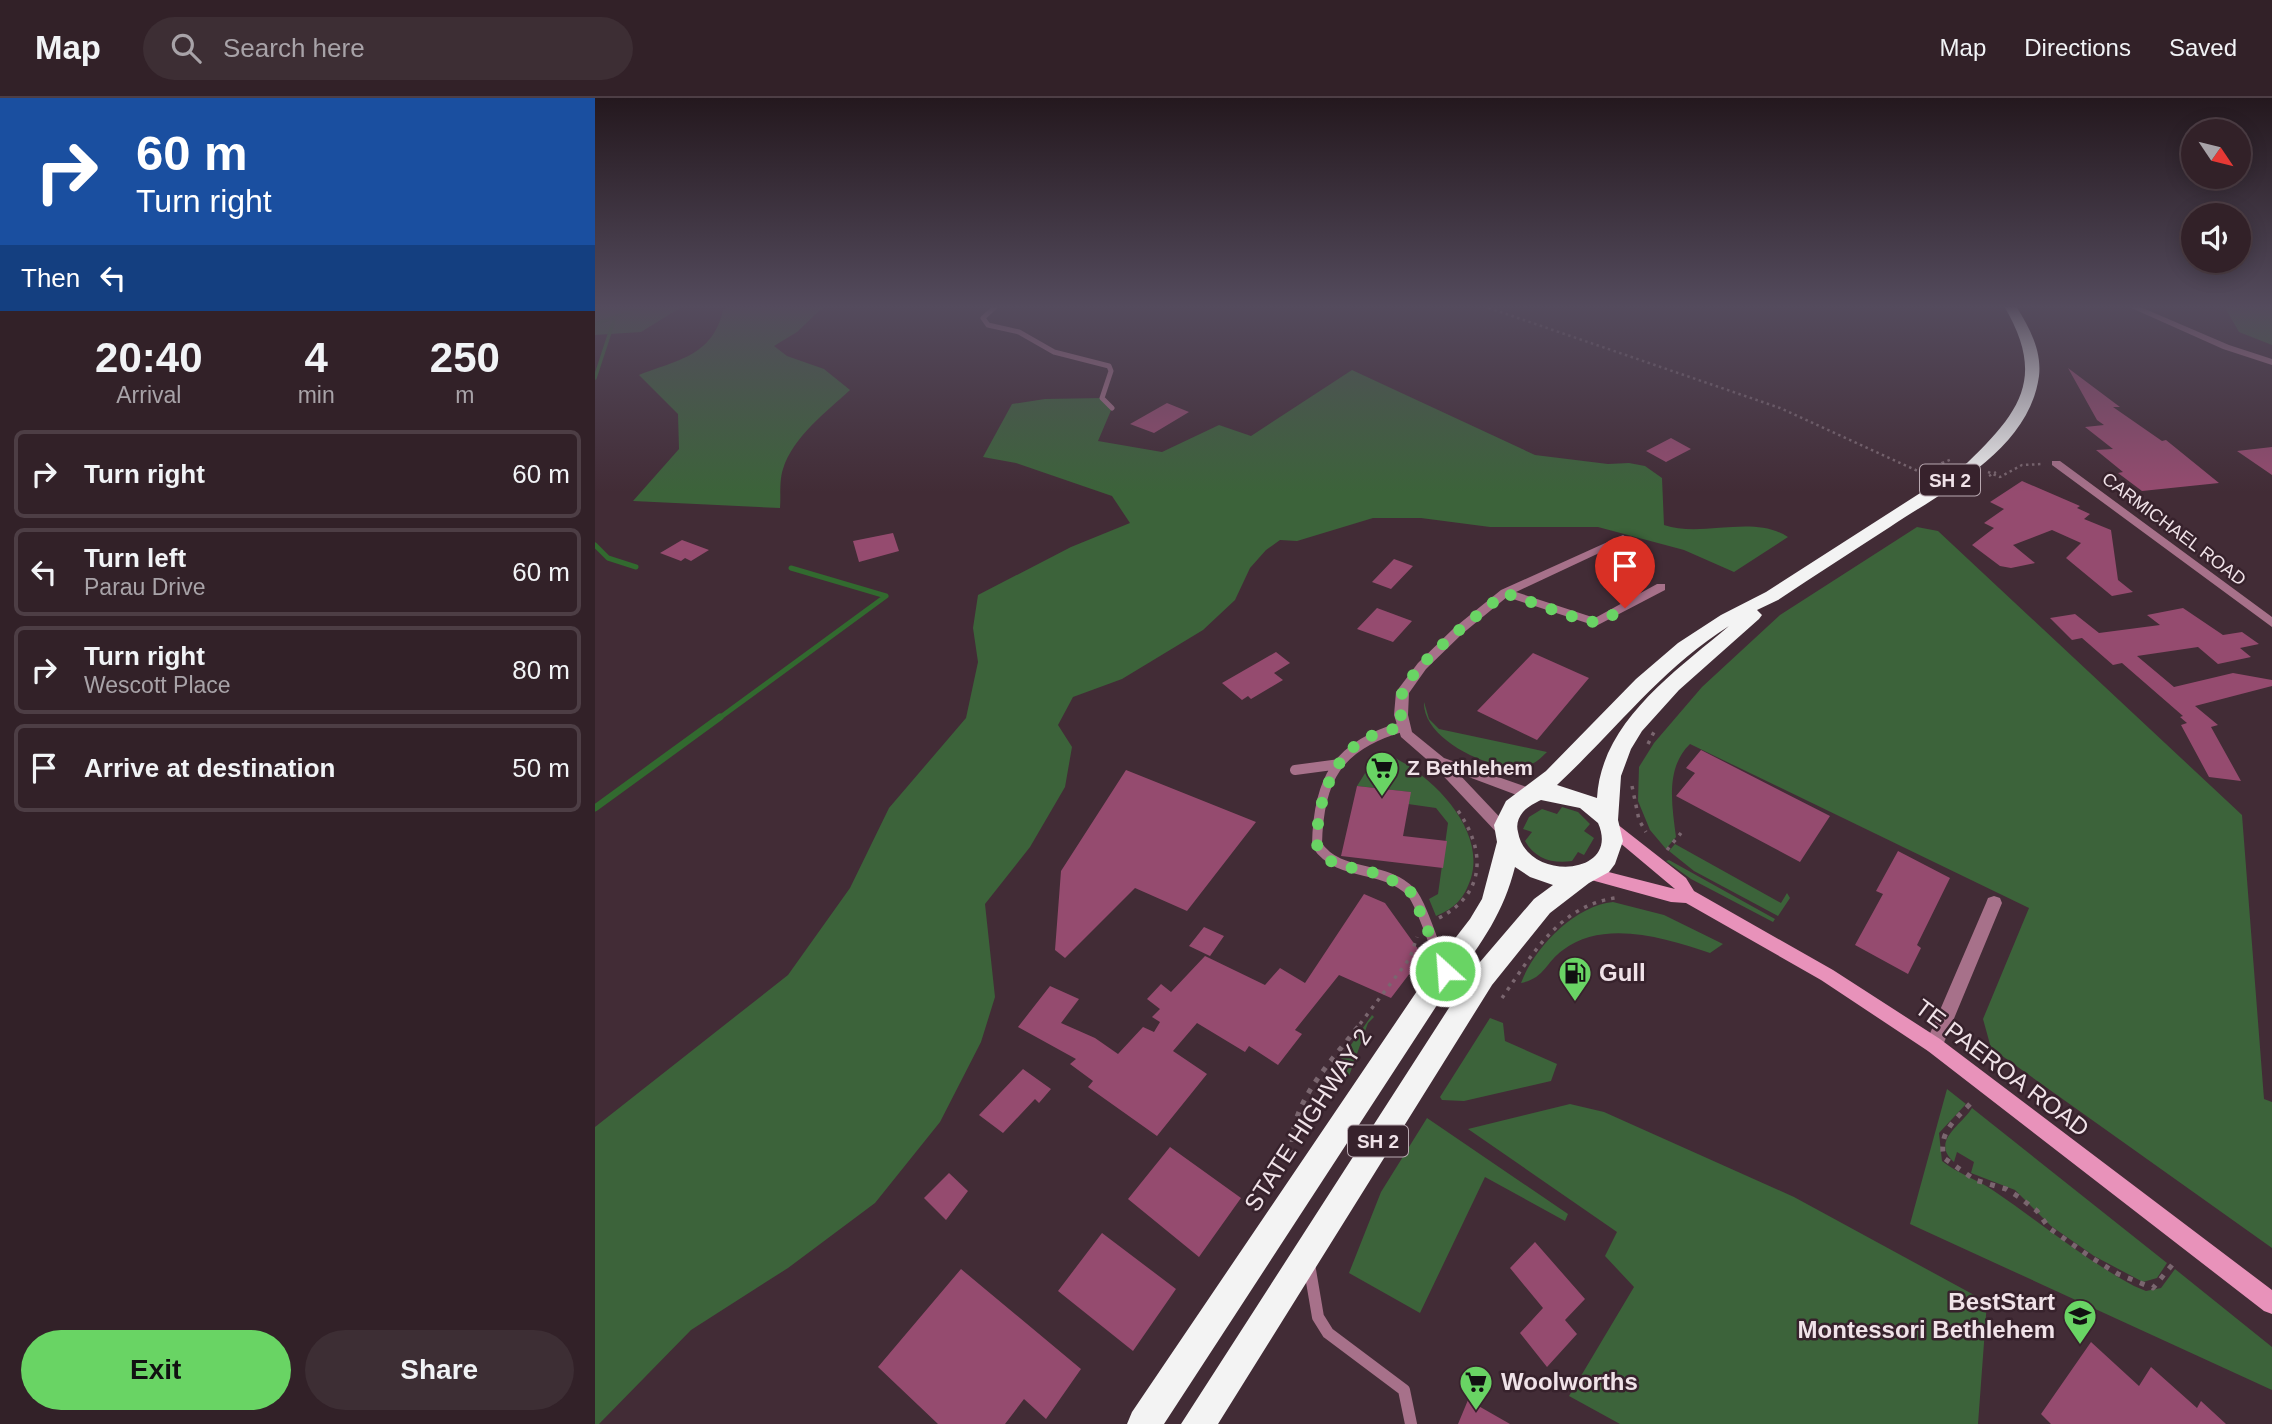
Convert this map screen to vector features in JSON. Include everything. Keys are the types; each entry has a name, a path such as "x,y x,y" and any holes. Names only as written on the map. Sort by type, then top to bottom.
{"highway":[{"name":"SH 2","path":"1505,838 1506,818 1577,756 1659,668 1729,618 1772,596 1972,466 2002,439 2028,399 2032,368"},
{"name":"SH 2","path":"1198,1424 1483,977 1542,906 1585,875 1609,853 1611,771 1626,740 1668,690 1772,596"},
{"path":"1534,793 1569,795 1596,808 1610,823"},
{"path":"1505,838 1514,854 1536,869 1565,877 1585,875"},
{"name":"STATE HIGHWAY 2","path":"1144,1424 1445,971 1489,914 1504,865 1505,838"}],"street":[{"name":"CARMICHAEL ROAD","path":"2056,463 2272,623"},
{"path":"1505,838 1437,760 1410,739 1402,727 1401,697 1411,680 1465,625 1505,593 1623,538"},
{"path":"1505,593 1596,622 1661,587"},
{"path":"1437,760 1534,793"},
{"name":"TE PAEROA ROAD","path":"1610,823 1680,883 1688,896"},
{"name":"TE PAEROA ROAD","path":"1585,875 1671,895 1688,896 1827,975 1934,1045 2272,1303"},
{"path":"1934,1045 1994,903"}],"lane":[{"path":"1110,368 1102,398 1112,408"},
{"path":"1402,727 1367,738 1348,753 1340,764 1320,808 1317,845 1325,857 1335,864 1384,875 1412,893 1445,971"},
{"path":"1295,770 1340,764"},
{"path":"1307,1252 1318,1317 1328,1333 1404,1390 1411,1424"}],"path":[{"path":"1663,368 1780,408 1945,484"},
{"path":"1941,468 1948,460 1961,461"},
{"path":"1985,471 2000,478 2022,465 2056,463"},
{"path":"1641,752 1655,735"},
{"path":"1503,768 1534,767"},
{"path":"1633,777 1635,805 1647,834"},
{"path":"1438,919 1462,905 1476,875 1477,845 1473,832 1453,804"},
{"path":"1663,852 1681,833"},
{"path":"1501,998 1546,939 1574,910 1591,902 1620,898"},
{"path":"1291,1143 1305,1098 1410,958 1414,940"},
{"path":"1970,1104 1944,1133 1941,1146 1944,1158 1956,1168 1976,1180 2006,1189 2037,1211 2049,1228 2092,1258 2138,1283 2153,1288 2172,1265"}],"green space":[{"path":"658,368 821,368 850,390 811,426 794,446 782,474 780,508 633,501 679,449 678,414 639,375"},
{"path":"1352,370 1535,455 1645,466 1662,478 1664,525 1694,529 1759,527 1788,537 1734,572 1684,550 1598,527 1490,527 1421,518 1373,518 1297,541 1280,540 1266,550 1250,568 1235,600 1203,630 1122,679 1073,697 1058,725 1072,747 1065,787 1030,847 985,904 995,997 981,1042 940,1122 875,1203 788,1268 691,1330 599,1424 595,1424 595,1127 788,975 850,888 889,808 966,718 978,662 973,628 978,595 1071,547 1130,523 1112,496 1016,463 983,457 1012,404 1045,399 1102,398 1112,408 1098,441 1162,452 1219,425 1251,436"},
{"path":"1917,527 1938,531 2242,815 2264,1099 2272,1102 2272,1248 1991,1048 1983,1019 2029,908 1690,744 1677,764 1672,787 1676,837 1666,849 1650,830 1638,801 1639,767 1654,743 1702,687 1780,615"},
{"path":"1424,702 1429,719 1439,729 1547,752 1532,764 1515,767 1481,759 1463,751 1435,729 1427,716"},
{"path":"1387,754 1420,774 1436,788 1451,804 1470,840 1473,859 1468,885 1458,902 1436,916 1429,899 1438,894 1448,823 1436,808 1408,804 1410,792 1357,786 1374,759"},
{"path":"1562,807 1578,812 1590,824 1584,831 1594,838 1584,855 1578,852 1572,861 1558,862 1545,859 1534,852 1525,841 1532,832 1523,829 1529,817 1542,809 1557,814"},
{"path":"1675,844 1781,903 1787,893 1790,898 1778,916 1694,871 1669,851"},
{"path":"1669,860 1775,919 1773,922 1691,879 1666,861"},
{"path":"1613,902 1664,915 1723,944 1710,953 1655,937 1616,933 1597,935 1563,950 1535,978 1521,983 1535,956 1557,931 1584,911"},
{"path":"1372,1015 1374,1017 1368,1023 1349,1076 1334,1069"},
{"path":"1490,1018 1503,1023 1505,1041 1557,1064 1551,1081 1464,1101 1442,1100 1440,1097"},
{"path":"1947,1089 1966,1104 1939,1133 1942,1161 1994,1191 2080,1253 2134,1286 2146,1291 2161,1288 2175,1269 2272,1347 2272,1390 1910,1224"},
{"path":"1570,1104 1604,1112 1794,1197 1987,1302 1978,1424 1620,1424 1569,1396 1634,1287 1605,1256 1617,1232 1468,1129"},
{"path":"1972,1108 2167,1263 2157,1278 2143,1282 2094,1256 2051,1226 2015,1190 1971,1173 1974,1162 1957,1152 1954,1162 1947,1154 1947,1140"},
{"path":"1427,1118 1568,1214 1565,1221 1485,1177 1420,1313 1349,1273 1381,1192"}],"building":[{"path":"2068,368 2120,407 2113,407 2162,441 2166,440 2219,483 2142,491 2118,473 2123,472 2096,450 2113,449 2085,427 2104,425 2097,420"},
{"path":"1167,403 1189,412 1154,433 1130,424"},
{"path":"1671,438 1691,449 1666,462 1646,451"},
{"path":"2272,447 2272,475 2237,451"},
{"path":"2022,481 2080,506 2077,508 2090,514 2084,519 2111,530 2118,580 2133,592 2112,596 2066,558 2081,543 2052,530 2013,545 2035,563 2011,568 2000,566 1972,545 1994,528 1984,523 2004,509 1990,502"},
{"path":"893,533 899,551 859,562 853,541"},
{"path":"682,540 709,550 691,561 685,558 681,561 660,553"},
{"path":"1394,559 1413,566 1391,589 1372,582"},
{"path":"1377,608 1412,621 1393,642 1357,629"},
{"path":"2183,608 2223,635 2242,632 2259,644 2240,648 2251,657 2218,664 2198,647 2137,656 2174,687 2233,673 2272,680 2272,686 2195,706 2218,725 2211,727 2241,781 2209,777 2181,725 2187,723 2180,717 2183,716 2122,663 2113,665 2082,638 2072,640 2050,618 2075,614 2099,633 2160,625 2147,615"},
{"path":"1276,652 1290,663 1274,673 1283,680 1251,699 1248,696 1242,700 1222,683"},
{"path":"1533,653 1589,678 1537,740 1477,711"},
{"path":"1701,750 1830,816 1800,862 1676,796 1695,773 1686,768"},
{"path":"1126,770 1256,822 1187,911 1135,888 1065,958 1055,950 1061,871"},
{"path":"1357,786 1411,792 1403,836 1447,841 1443,868 1341,856"},
{"path":"1898,851 1950,878 1917,945 1921,948 1908,974 1855,945 1883,894 1876,891"},
{"path":"1364,894 1385,903 1423,956 1391,998 1339,975 1295,1030 1302,1034 1278,1065 1249,1046 1245,1052 1197,1023 1173,1051 1207,1074 1157,1136 1088,1087 1093,1081 1070,1064 1076,1059 1018,1027 1050,986 1079,999 1061,1023 1095,1038 1118,1054 1143,1027 1154,1032 1160,1022 1152,1017 1160,1009 1147,999 1161,984 1171,992 1205,956 1265,985 1280,968 1305,983"},
{"path":"1204,927 1224,936 1210,956 1189,946"},
{"path":"1023,1069 1051,1089 1039,1103 1035,1099 1003,1133 979,1115"},
{"path":"1170,1147 1241,1198 1199,1257 1128,1199"},
{"path":"949,1173 968,1191 946,1220 924,1198"},
{"path":"1102,1233 1176,1289 1133,1351 1058,1291"},
{"path":"1535,1242 1585,1299 1565,1320 1577,1334 1547,1367 1520,1333 1543,1308 1510,1268"},
{"path":"961,1269 1081,1369 1046,1419 1024,1399 1005,1424 938,1424 878,1367"},
{"path":"2091,1342 2139,1386 2151,1367 2197,1408 2201,1401 2226,1424 2051,1424 2041,1414"},
{"name":"Woolworths","path":"1468,1400 1510,1424 1458,1424"}],"waterway":[{"path":"595,378 598,368"},
{"path":"595,545 608,558 636,567"},
{"path":"718,719 886,596 791,568"},
{"path":"595,808 720,717"}],"place":[{"name":"Z Bethlehem","path":"1382,798"},
{"name":"Gull","path":"1575,1003"},
{"name":"BestStart Montessori Bethlehem","path":"2080,1346"},
{"name":"Woolworths","path":"1476,1412"}],"route":[{"path":"1445,971 1416,909 1412,893 1384,875 1335,864 1325,857 1317,845 1316,828 1320,808 1333,775 1344,757 1367,738 1402,727 1401,697 1411,680 1465,625 1505,593 1588,622 1602,621 1625,608"}]}
